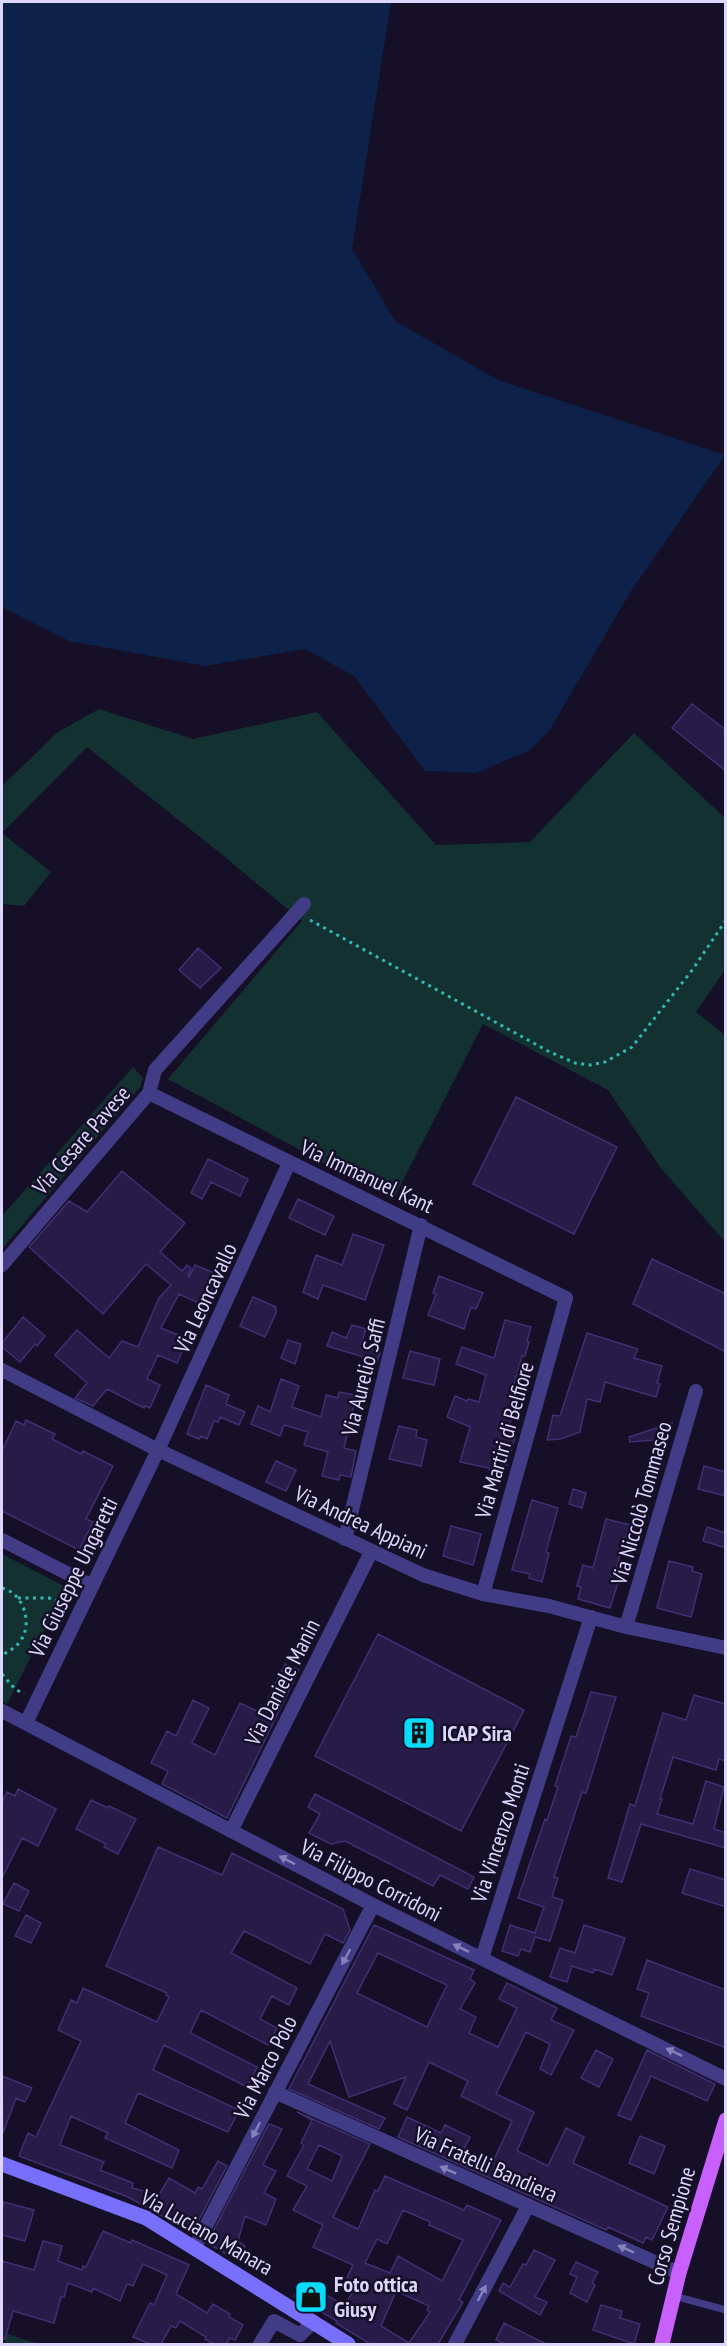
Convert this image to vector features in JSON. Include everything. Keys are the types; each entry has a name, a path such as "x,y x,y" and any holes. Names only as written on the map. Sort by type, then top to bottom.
{"main road":[{"name":"Corso Sempione","path":"662,2344 679,2273 726,2120"},
{"name":"Via Luciano Manara","path":"2,2164 146,2218 343,2343"}],"street":[{"name":"Via Cesare Pavese","path":"2,1265 149,1093 155,1070 301,909"},
{"name":"Via Immanuel Kant","path":"149,1093 566,1298"},
{"name":"Via Leoncavallo","path":"158,1450 289,1163"},
{"name":"Via Aurelio Saffi","path":"345,1539 421,1225"},
{"name":"Via Martiri di Belfiore","path":"483,1594 566,1298"},
{"name":"Via Andrea Appiani","path":"2,1370 158,1450 423,1575 483,1594 549,1606 627,1627 726,1648"},
{"name":"Via Niccolò Tommaseo","path":"627,1627 696,1391"},
{"name":"Via Giuseppe Ungaretti","path":"26,1723 158,1450"},
{"path":"2,1540 92,1586"},
{"name":"Via Daniele Manin","path":"231,1832 372,1552"},
{"name":"Via Vincenzo Monti","path":"482,1958 591,1617"},
{"name":"Via Filippo Corridoni","path":"2,1711 373,1905 726,2079"},
{"name":"Via Marco Polo","path":"195,2247 373,1905"},
{"name":"Via Fratelli Bandiera","path":"276,2092 679,2273"},
{"path":"455,2344 528,2206"},
{"path":"261,2344 274,2321 304,2340 313,2322"}],"lane":[{"path":"674,2296 726,2310"}],"path":[{"path":"301,909 548,1051 575,1063 590,1065 612,1059 632,1047 693,969 726,920"},
{"path":"2,1588 7,1589 18,1598 25,1612 26,1625 22,1639 13,1649 2,1655"},
{"path":"18,1598 49,1598 80,1612"},
{"path":"2,1674 15,1689 37,1701"}],"green space":[{"path":"99,709 193,739 317,712 436,845 530,842 634,733 725,818 725,970 696,1012 725,1035 725,1242 660,1167 608,1090 483,1024 393,1200 168,1079 302,921 87,747 2,833 2,786 58,732"},
{"path":"2,833 51,872 24,906 2,904"},
{"path":"133,1067 143,1078 140,1087 2,1249 2,1216"},
{"path":"2,1554 66,1587 7,1704 2,1701"},
{"path":"7,2334 39,2344 4,2344"}],"water":[{"path":"2,2 391,2 352,249 395,321 498,380 725,455 631,591 549,731 530,750 476,773 425,771 354,676 305,649 205,666 69,641 2,607"}],"building":[{"path":"692,704 726,730 726,771 672,728"},
{"path":"198,948 221,968 200,988 179,970"},
{"path":"516,1097 617,1147 574,1234 473,1184"},
{"path":"208,1159 248,1179 240,1196 211,1182 202,1199 191,1193"},
{"path":"122,1171 185,1223 160,1252 182,1271 187,1265 191,1268 189,1277 195,1265 219,1275 205,1306 179,1294 161,1328 188,1339 177,1363 158,1355 147,1379 160,1385 150,1408 145,1406 144,1408 107,1389 93,1406 75,1398 87,1383 55,1355 77,1330 109,1358 122,1341 138,1347 159,1298 171,1285 146,1264 103,1314 29,1247 69,1201 87,1212"},
{"path":"298,1199 334,1216 325,1235 289,1218"},
{"path":"353,1234 384,1245 365,1300 323,1285 318,1299 303,1292 316,1255 342,1265"},
{"path":"652,1259 726,1294 726,1352 633,1304"},
{"path":"439,1276 483,1293 476,1309 471,1307 464,1329 428,1315 436,1294 433,1293"},
{"path":"253,1297 276,1307 276,1313 265,1337 240,1326"},
{"path":"23,1317 45,1336 20,1362 2,1347 2,1343"},
{"path":"505,1320 531,1327 525,1356 522,1356 511,1395 517,1397 508,1431 516,1434 507,1465 504,1464 501,1475 489,1468 460,1462 470,1427 447,1417 455,1396 467,1401 468,1399 479,1402 486,1375 456,1364 462,1347 494,1358"},
{"path":"352,1325 366,1329 361,1344 380,1353 377,1361 327,1346 332,1332 346,1338"},
{"path":"587,1333 638,1349 634,1358 662,1366 656,1397 605,1382 600,1402 587,1399 580,1432 561,1439 547,1440 553,1415 560,1416"},
{"path":"288,1340 301,1344 295,1364 281,1358"},
{"path":"410,1351 440,1359 434,1385 403,1378"},
{"path":"281,1379 299,1386 292,1407 321,1417 326,1395 338,1398 339,1392 356,1395 344,1448 356,1451 351,1477 340,1475 339,1480 322,1476 328,1452 304,1445 308,1432 284,1425 280,1436 251,1424 258,1406 270,1412"},
{"path":"206,1385 229,1395 226,1404 245,1412 239,1425 220,1417 218,1422 214,1421 207,1439 201,1436 199,1439 187,1434"},
{"path":"26,1420 55,1434 52,1439 81,1454 83,1451 113,1466 86,1519 93,1522 79,1550 2,1511 2,1451 16,1421 24,1425"},
{"path":"672,1423 667,1439 630,1442 629,1437"},
{"path":"399,1426 417,1430 416,1437 427,1440 421,1466 389,1459"},
{"path":"276,1461 296,1470 286,1491 266,1482"},
{"path":"704,1466 726,1472 726,1496 698,1489"},
{"path":"573,1489 586,1493 582,1508 569,1504"},
{"path":"532,1500 558,1508 546,1552 549,1553 542,1582 529,1578 530,1574 512,1570"},
{"path":"606,1519 630,1525 627,1537 624,1537 615,1574 620,1576 610,1608 578,1599 581,1587 577,1586 583,1565 593,1568"},
{"path":"451,1526 481,1534 473,1565 443,1556"},
{"path":"707,1527 726,1533 726,1548 703,1541"},
{"path":"669,1561 693,1567 692,1571 702,1574 691,1617 657,1608"},
{"name":"ICAP Sira","path":"378,1634 524,1710 461,1831 315,1756"},
{"path":"285,1664 299,1670 227,1818 162,1784 168,1771 151,1763 167,1731 176,1736 193,1700 209,1708 192,1743 215,1755 240,1703 261,1713"},
{"path":"591,1692 616,1697 586,1793 582,1792 554,1877 558,1878 552,1897 563,1900 550,1941 535,1937 530,1952 521,1949 518,1956 502,1951 510,1925 535,1933 544,1907 518,1898 558,1787 555,1786 571,1736 576,1737"},
{"path":"694,1695 726,1704 726,1761 719,1759 716,1770 673,1757 657,1814 693,1824 706,1781 724,1787 714,1829 726,1833 726,1848 641,1824 622,1882 608,1878 630,1804 635,1806 663,1713 686,1720"},
{"path":"18,1789 56,1809 38,1846 22,1838 2,1878 2,1803 7,1792 15,1796"},
{"path":"315,1794 474,1877 468,1889 440,1875 433,1886 345,1841 331,1844 309,1833 320,1814 308,1807"},
{"path":"91,1800 136,1819 118,1854 104,1847 106,1844 76,1829"},
{"path":"158,1847 222,1875 232,1853 343,1909 350,1930 343,1943 325,1934 310,1964 244,1931 231,1953 297,1988 289,2005 272,1996 260,2019 277,2028 268,2045 201,2010 190,2033 257,2067 247,2087 164,2045 153,2070 239,2110 228,2132 138,2093 125,2123 179,2150 172,2168 105,2138 108,2133 71,2116 60,2145 104,2162 100,2170 133,2183 132,2188 159,2195 169,2178 195,2193 198,2187 202,2189 218,2161 227,2166 195,2227 187,2229 128,2197 19,2156 28,2133 36,2137 81,2041 58,2030 71,2000 77,2003 83,1988 157,2022 169,1997 167,1993 106,1966"},
{"path":"690,1869 726,1880 726,1907 682,1893"},
{"path":"14,1883 29,1891 19,1911 3,1904"},
{"path":"26,1915 41,1923 31,1943 15,1936"},
{"path":"374,1925 474,1970 470,1979 475,1983 460,2009 476,2017 469,2033 498,2047 517,2008 499,1999 507,1983 557,2008 551,2020 574,2030 551,2075 540,2069 550,2044 526,2032 496,2094 534,2112 517,2151 548,2166 566,2128 584,2137 573,2163 668,2207 652,2240 646,2237 643,2243 608,2227 606,2230 398,2137 407,2117 441,2133 445,2125 470,2137 463,2151 492,2164 512,2121 461,2096 468,2081 429,2062 407,2110 394,2104 406,2077 349,2097 330,2041 308,2084 385,2118 379,2129 289,2089","holes":["378,1953 447,1985 427,2027 357,1993"]},
{"path":"584,1925 625,1938 612,1975 594,1969 593,1973 572,1966 567,1982 550,1977 560,1948 575,1953"},
{"path":"647,1960 726,1990 726,2048 641,2016 649,1993 637,1989"},
{"path":"596,2050 613,2059 599,2087 581,2078"},
{"path":"647,2050 715,2084 707,2101 651,2076 631,2120 618,2115"},
{"path":"2,2076 32,2088 25,2102 16,2098 3,2133"},
{"path":"297,2112 370,2144 333,2217 358,2229 375,2190 378,2191 385,2176 464,2210 467,2205 501,2220 459,2300 463,2302 438,2344 370,2344 336,2323 337,2321 294,2296 303,2281 345,2306 357,2283 347,2278 353,2265 313,2247 323,2225 293,2210 307,2186 287,2176 304,2145 301,2143 312,2120","holes":["319,2145 342,2156 332,2181 307,2169","403,2210 463,2240 442,2281 398,2256 390,2273 365,2263 377,2239 387,2244","396,2291 429,2306 427,2310 430,2312 409,2343 381,2326"]},
{"path":"269,2124 282,2129 263,2165 276,2171 264,2193 276,2199 266,2225 245,2216 238,2241 245,2246 237,2260 207,2243"},
{"path":"640,2136 665,2146 654,2174 629,2163"},
{"path":"4,2202 34,2210 25,2241 2,2235"},
{"path":"103,2231 131,2243 132,2240 189,2265 176,2294 207,2313 213,2304 230,2314 229,2317 243,2325 235,2340 230,2338 226,2344 214,2344 180,2321 176,2328 171,2326 161,2344 151,2344 133,2337 150,2303 154,2305 167,2275 143,2264 133,2286 127,2284 120,2301 93,2288 92,2292 68,2283 64,2297 61,2297 54,2323 13,2311 5,2339 2,2339 2,2261 34,2270 43,2241 62,2246 58,2261 82,2270 83,2266 86,2267"},
{"path":"534,2250 555,2260 535,2297 547,2302 540,2315 499,2291 503,2283 510,2287"},
{"path":"576,2262 598,2272 592,2283 595,2285 587,2302 570,2293 577,2277 570,2274"},
{"path":"601,2305 622,2311 620,2318 640,2324 634,2344 593,2330"},
{"path":"504,2323 546,2344 505,2344 496,2340"}],"place":[{"name":"ICAP Sira","path":"419,1733"},
{"name":"Foto ottica Giusy","path":"311,2297"}]}
